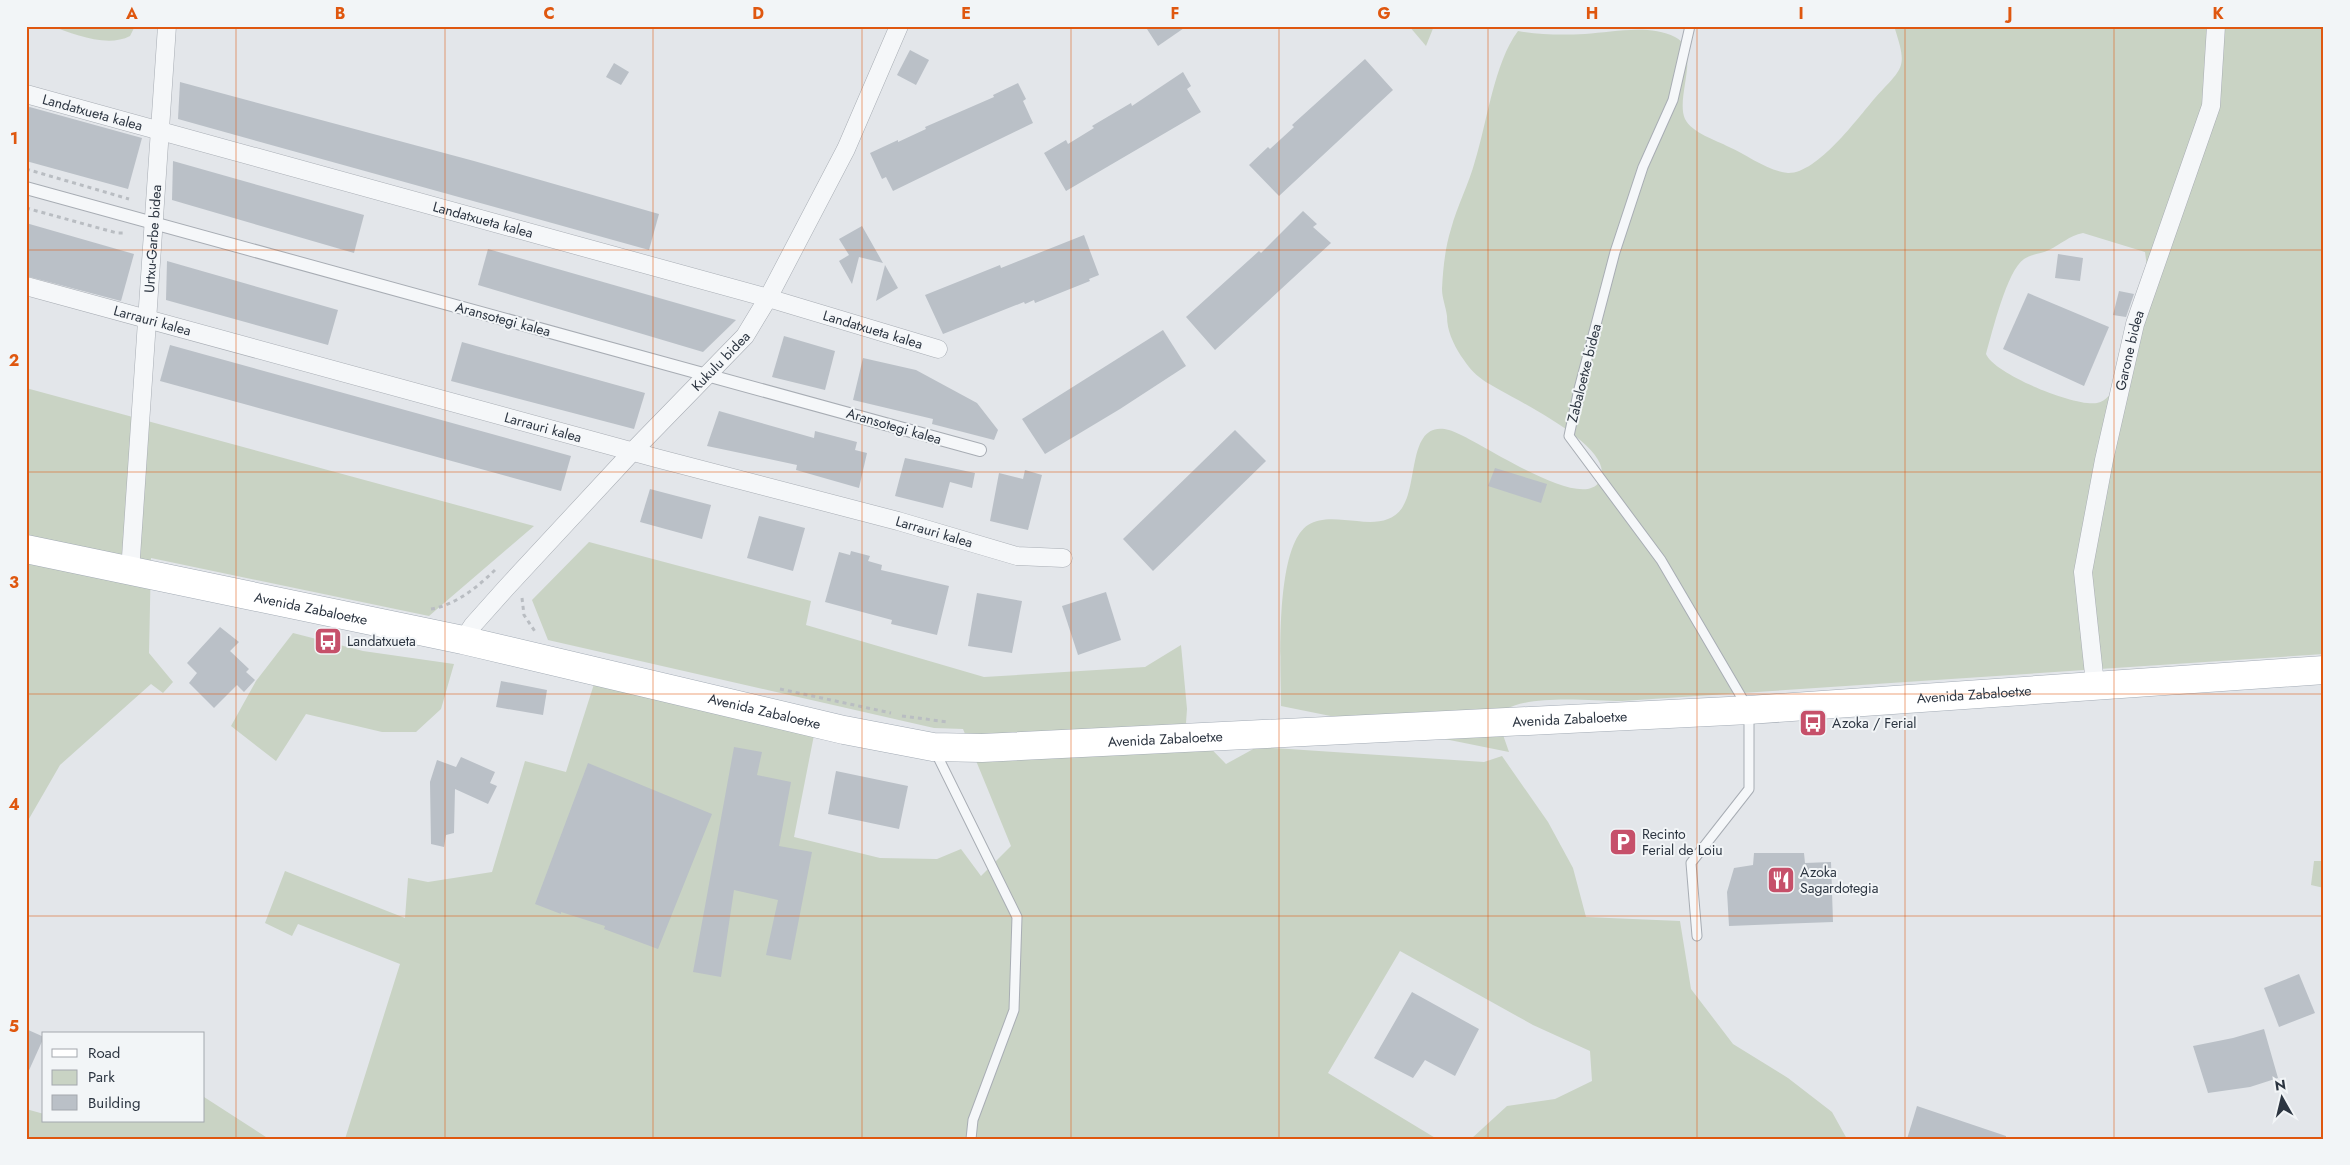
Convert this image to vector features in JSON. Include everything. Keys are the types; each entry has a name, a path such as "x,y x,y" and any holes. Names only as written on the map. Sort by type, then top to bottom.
{"main road":[{"name":"Avenida Zabaloetxe","path":"26,549 463,640 844,730 933,747 982,748 1749,710 2095,684 2324,670"}],"street":[{"name":"Urtxu-Garbe bidea","path":"130,572 167,26"},
{"name":"Kukulu bidea","path":"463,640 473,625 506,588 745,336 768,298 846,149 899,26"},
{"name":"Garone bidea","path":"2095,684 2083,572 2104,460 2135,324 2211,106 2216,26"},
{"name":"Landatxueta kalea","path":"26,94 768,298 938,349"},
{"name":"Aransotegi kalea","path":"26,188 155,225 708,374 980,450"},
{"name":"Larrauri kalea","path":"26,286 898,521 1017,556 1063,558"}],"lane":[{"name":"Zabaloetxe bidea","path":"1690,26 1673,100 1643,167 1615,252 1579,389 1569,436 1660,560 1749,710"},
{"path":"1697,936 1691,863 1748,789 1749,710"},
{"path":"933,747 1017,917 1014,1010 973,1120 971,1139"}],"path":[{"path":"427,610 446,606 485,580 499,567"},
{"path":"522,594 524,615 530,628 538,636"},
{"path":"771,687 897,715 950,722"}],"green space":[{"path":"51,26 135,26 130,36 111,41 70,33"},
{"path":"1409,26 1434,26 1426,46"},
{"path":"1894,26 2324,26 2324,654 1622,701 1545,700 1516,705 1505,710 1502,732 1509,752 1281,706 1282,610 1289,557 1297,538 1308,525 1319,520 1376,522 1393,517 1398,513 1407,498 1416,456 1426,434 1436,429 1449,430 1462,435 1529,472 1575,489 1591,488 1601,478 1600,464 1591,450 1575,436 1473,372 1458,351 1448,327 1442,289 1449,236 1472,170 1497,76 1510,44 1518,31 1568,35 1642,30 1665,33 1675,37 1683,43 1687,52 1683,110 1688,124 1705,136 1765,166 1788,173 1799,171 1811,165 1824,155 1836,144 1892,79 1901,66 1902,59","holes":["2083,233 2145,252 2148,275 2116,385 2103,400 2097,403 2086,403 2054,395 2036,388 2004,371 1992,362 1986,354 2006,288 2018,265 2024,259 2049,250 2069,238"]},
{"path":"26,388 534,526 429,616 151,558 149,653 173,682 163,693 151,684 60,765 26,824"},
{"path":"589,542 811,601 806,625 984,677 1145,667 1181,645 1187,709 1186,723 1226,764 1257,747 1484,762 1502,756 1548,822 1573,868 1586,917 1680,921 1691,989 1733,1044 1788,1078 1832,1112 1847,1139 1471,1139 1507,1106 1555,1099 1592,1081 1590,1051 1533,1025 1400,951 1328,1073 1437,1139 345,1139 400,964 298,924 292,936 265,923 285,871 405,918 408,878 428,882 492,872 525,761 566,772 594,684 814,735 794,837 880,858 937,859 961,849 981,876 1011,846 963,729 934,728 548,640 532,600"},
{"path":"293,633 363,651 454,664 441,709 416,732 382,732 306,714 276,761 231,726 256,681"},
{"path":"2314,861 2324,861 2324,888 2311,885"},
{"path":"205,1098 269,1139 26,1139 26,1109 42,1113 42,1122 205,1122"}],"building":[{"path":"1145,26 1187,26 1158,46"},
{"path":"910,50 929,60 916,85 897,75"},
{"path":"1365,59 1393,90 1279,196 1249,165 1268,147 1270,149 1294,127 1292,125"},
{"path":"614,63 629,72 621,85 606,77"},
{"path":"1183,72 1191,86 1187,89 1201,112 1066,191 1044,153 1066,140 1068,144 1094,128 1092,126 1131,103 1132,106"},
{"path":"180,82 474,161 659,214 649,250 178,119"},
{"path":"1018,83 1026,99 1023,101 1033,123 893,191 886,177 882,179 870,153 994,97 993,95"},
{"path":"26,106 142,138 128,189 26,161"},
{"path":"173,161 364,215 354,253 172,200"},
{"path":"1303,211 1317,224 1313,227 1331,243 1215,350 1186,317 1259,251 1261,253"},
{"path":"26,223 134,254 121,301 26,276"},
{"path":"862,226 883,263 859,257 852,284 839,261 849,255 839,239"},
{"path":"1084,235 1099,275 1089,279 1090,281 1035,303 1034,300 1025,304 1024,302 943,334 925,295 1000,265 1001,268"},
{"path":"488,249 736,320 703,352 478,285"},
{"path":"2058,254 2083,258 2080,281 2055,278"},
{"path":"167,261 338,310 328,345 166,300"},
{"path":"885,265 898,288 876,301"},
{"path":"2119,291 2134,294 2126,317 2113,315"},
{"path":"2028,293 2109,327 2084,386 2003,349"},
{"path":"1163,330 1186,366 1120,409 1045,454 1022,419"},
{"path":"784,336 835,351 825,390 772,377"},
{"path":"462,342 645,393 634,429 451,381"},
{"path":"170,345 571,456 561,491 160,381"},
{"path":"863,358 916,370 977,403 998,430 994,440 932,424 933,419 853,400"},
{"path":"719,411 814,438 815,431 857,442 855,450 867,453 859,488 796,470 797,465 707,446"},
{"path":"1235,430 1266,461 1153,571 1123,539"},
{"path":"905,458 975,473 972,488 950,482 943,508 895,496"},
{"path":"1495,468 1547,484 1541,503 1488,486"},
{"path":"1025,470 1042,475 1028,530 990,521 999,473 1023,479"},
{"path":"650,489 711,505 702,539 640,522"},
{"path":"759,516 805,528 793,571 747,558"},
{"path":"851,551 870,556 868,561 882,565 881,570 949,586 937,635 891,624 892,620 825,602 839,552 850,555"},
{"path":"1106,592 1121,640 1078,655 1062,606"},
{"path":"977,593 1022,601 1012,653 968,646"},
{"path":"220,627 239,642 230,651 249,669 246,672 255,680 244,692 237,685 214,708 189,683 197,673 187,663"},
{"path":"501,681 547,690 543,715 496,707"},
{"path":"734,747 762,752 757,775 791,782 779,846 812,852 791,960 766,955 778,900 734,890 721,977 693,972"},
{"path":"461,757 495,772 490,783 497,786 488,804 455,789 454,833 446,835 444,847 431,844 430,782 437,760 456,767"},
{"path":"588,763 712,814 658,949 604,929 605,926 561,912 561,914 535,904"},
{"path":"836,771 908,786 899,829 828,814"},
{"name":"Azoka Sagardotegia","path":"1754,853 1804,853 1805,863 1831,862 1833,922 1729,926 1727,892 1734,868 1753,865"},
{"path":"2299,974 2315,1013 2279,1027 2264,988"},
{"path":"1412,992 1479,1029 1455,1076 1425,1060 1413,1078 1374,1058"},
{"path":"26,1029 42,1036 42,1041 26,1077"},
{"path":"2264,1029 2278,1078 2250,1087 2208,1093 2193,1046 2233,1038"},
{"path":"1917,1106 2006,1136 2006,1139 1907,1139"}],"place":[{"name":"Landatxueta","path":"328,641"},
{"name":"Azoka / Ferial","path":"1813,723"},
{"name":"Recinto Ferial de Loiu","path":"1623,842"},
{"name":"Azoka Sagardotegia","path":"1781,880"}]}
